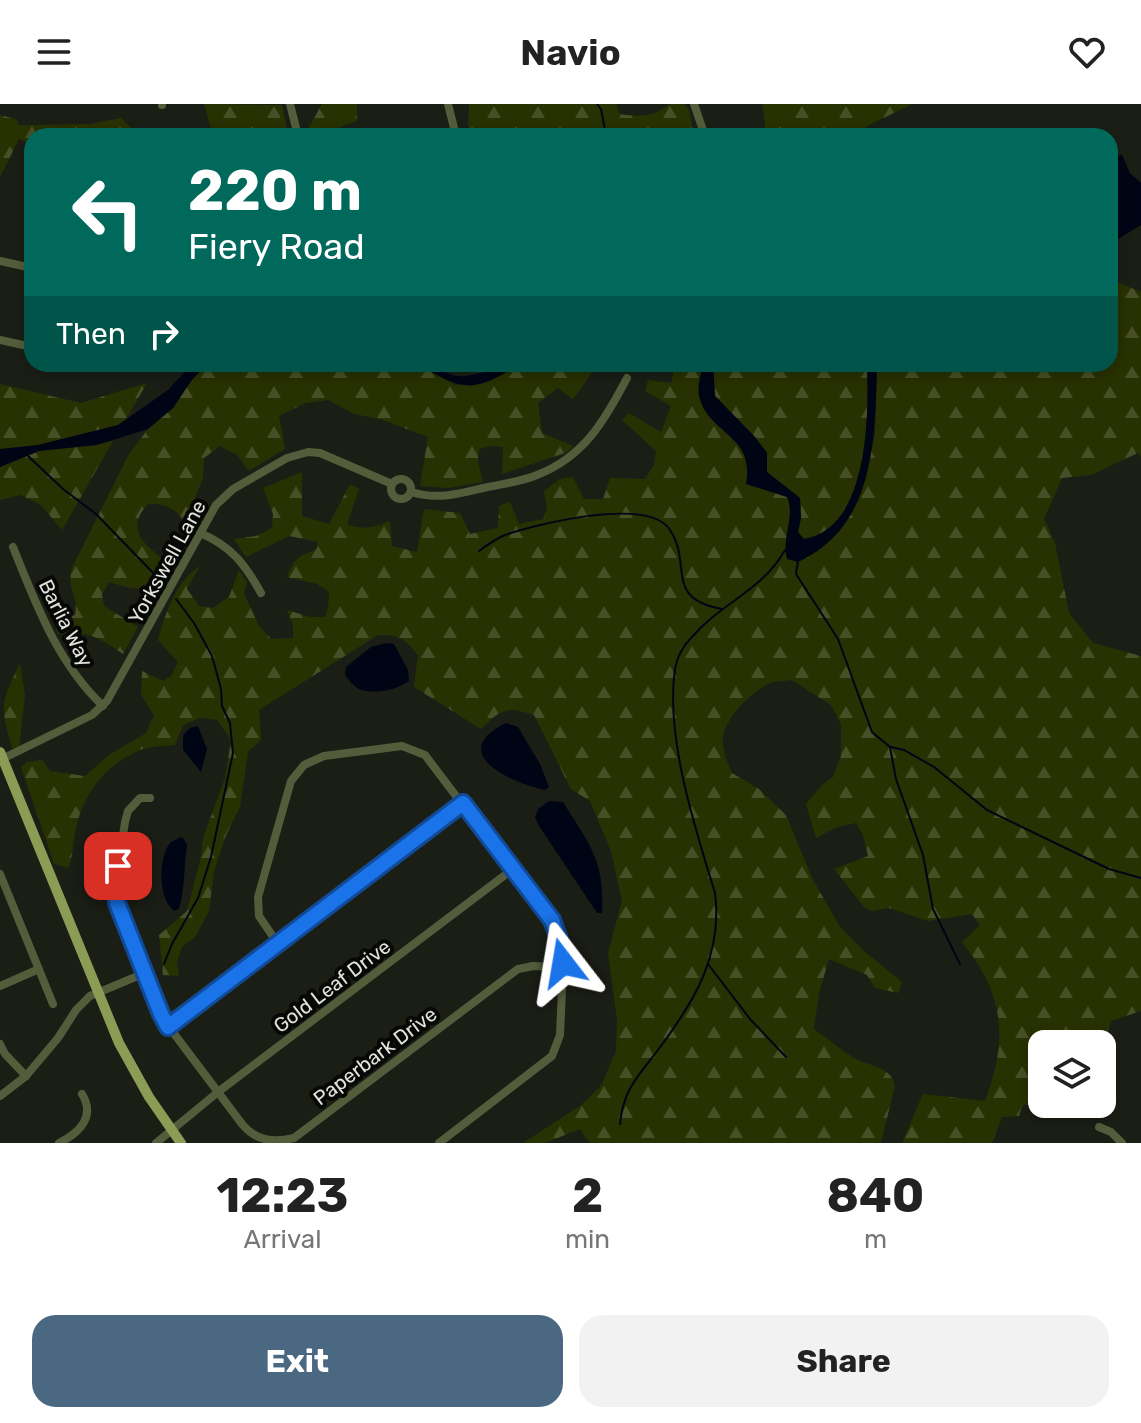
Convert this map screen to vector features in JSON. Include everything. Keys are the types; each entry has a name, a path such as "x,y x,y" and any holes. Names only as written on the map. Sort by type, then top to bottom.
{"main road":[{"path":"1,757 129,1062 181,1143"}],"street":[{"path":"290,104 296,128"},
{"path":"448,104 454,128"},
{"path":"694,104 702,128"},
{"path":"0,261 24,266"},
{"path":"0,340 24,345"},
{"path":"411,492 444,497 529,478 552,468 568,459 596,432 627,378"},
{"name":"Yorkswell Lane","path":"1,757 64,730 103,706 114,692 216,505 233,489 297,454 320,453 392,484"},
{"path":"398,479 405,479 410,483 411,492 406,498 396,498 392,493 392,484 398,479"},
{"path":"200,533 222,543 238,556 261,593"},
{"name":"Barlia Way","path":"13,547 59,652 70,671 103,706"},
{"path":"278,944 259,916 258,897 291,781 304,765 324,756 407,747 420,751 463,803 555,927 562,947 563,967 560,1035 552,1056 439,1143"},
{"name":"Paperbark Drive","path":"150,798 140,798 128,811 115,888 117,903 168,1027 246,1129 257,1137 275,1141 294,1138 513,972 533,966 563,967"},
{"path":"168,1027 463,803"},
{"name":"Gold Leaf Drive","path":"156,1143 218,1092 513,869"},
{"path":"0,874 53,1004"},
{"path":"0,986 39,969"},
{"path":"0,1096 26,1076 58,1038 76,1010 98,992 145,973"},
{"path":"0,1044 5,1054 26,1076"},
{"path":"59,1143 74,1135 84,1123 87,1106 82,1094"},
{"path":"1099,1127 1111,1132 1122,1143"}],"green space":[{"path":"204,104 282,105 287,128 211,128"},
{"path":"322,104 357,104 357,121 337,128 308,128"},
{"path":"469,104 616,104 620,114 640,116 653,114 669,104 684,104 689,110 692,128 468,128"},
{"path":"762,104 912,104 865,128 765,128"},
{"path":"0,115 16,119 19,125 90,124 121,118 131,128 24,128 24,141 19,139 0,177"},
{"path":"1118,282 1141,292 1141,457 1138,453 1091,475 1062,478 1044,519 1055,543 1069,613 1093,643 1141,656 1141,1011 1111,1021 1108,1030 1028,1030 1028,1104 1022,1106 1019,1116 1002,1117 992,1143 902,1143 923,1094 985,1101 997,1057 998,1017 987,980 962,942 980,925 972,914 928,921 889,908 873,911 865,908 834,869 868,856 863,835 856,823 837,827 816,838 806,804 833,777 841,756 841,724 831,705 792,680 768,684 740,706 725,728 724,750 732,773 759,789 786,815 813,880 840,927 902,982 898,993 875,988 867,975 829,959 819,993 814,1029 852,1057 880,1068 893,1079 895,1085 881,1143 590,1143 580,1129 545,1143 523,1143 580,1106 601,1086 616,1051 617,1020 608,953 622,901 611,851 590,801 571,789 534,715 505,711 481,729 414,687 418,655 405,641 391,635 378,635 259,710 261,740 248,752 240,807 226,835 214,871 209,911 195,937 182,947 177,962 179,976 163,975 159,935 187,911 203,838 225,778 231,740 217,720 200,718 183,725 175,745 142,749 115,765 96,783 83,806 68,868 54,864 21,767 27,762 42,760 50,771 85,776 109,755 146,733 154,715 141,695 142,671 163,681 171,676 178,662 158,640 173,599 192,572 200,566 187,589 199,606 213,608 229,597 239,570 247,582 244,594 259,626 271,639 293,638 293,625 287,610 310,617 325,617 329,592 317,584 287,577 294,562 316,550 318,542 289,536 246,557 234,539 256,536 272,528 273,514 263,488 302,472 302,516 329,524 350,484 359,489 347,524 369,527 390,521 392,546 417,552 424,509 460,513 470,534 498,528 499,506 510,502 519,524 543,519 547,508 544,491 560,479 573,477 584,499 603,499 610,478 645,479 654,465 656,451 622,420 629,413 661,432 671,406 645,391 648,380 671,383 674,372 702,372 699,395 707,414 745,452 748,474 759,487 787,497 791,506 785,552 798,562 859,501 875,435 877,372 1118,372"},
{"path":"199,372 431,372 455,385 488,382 506,372 592,372 573,399 558,388 538,403 542,433 573,446 568,452 502,474 503,447 479,449 478,462 483,482 448,488 420,486 428,437 380,419 354,414 328,400 306,403 279,416 285,449 249,471 237,455 220,446 204,458 203,478 195,498 205,511 194,533 180,515 164,505 148,504 141,514 138,531 141,538 170,565 159,589 130,588 109,582 102,594 104,606 138,627 123,654 93,636 58,634 57,621 75,615 70,582 72,568 129,454 148,429 173,408"},
{"path":"714,372 867,372 865,439 860,466 853,492 841,514 825,531 803,539 798,532 800,498 767,472 767,453 715,396"},
{"path":"147,383 125,421 118,425 38,445 0,449 0,384 81,403"},
{"path":"113,441 62,530 41,505 21,495 0,500 0,467 39,451"},
{"path":"20,663 25,695 19,747 13,751 4,706"}],"water":[{"path":"1122,155 1130,173 1141,183 1141,225 1118,239 1118,156"},
{"path":"185,372 199,372 173,408 148,429 97,445 39,451 0,467 0,449 38,445 118,425 168,390"},
{"path":"432,372 458,376 506,372 479,384 458,384"},
{"path":"702,372 714,372 715,396 767,453 767,472 800,498 798,532 804,539 825,531 842,514 853,492 865,439 867,372 877,372 875,421 866,477 857,503 843,526 824,546 798,562 787,559 790,512 787,497 746,484 744,454 704,409 699,396"},
{"path":"394,644 408,670 409,681 385,691 371,692 357,688 345,675 346,667 371,647"},
{"path":"506,723 518,727 540,764 549,787 545,790 502,774 483,756 482,745 489,734"},
{"path":"198,726 207,749 201,772 183,750 183,735 190,728"},
{"path":"549,801 563,802 593,853 601,879 602,913 597,913 539,826 535,817 538,809"},
{"path":"182,837 187,844 179,909 175,911 165,899 162,868 170,843"}],"waterway":[{"path":"597,104 605,128"},
{"path":"28,456 96,514 161,581"},
{"path":"479,551 505,535 541,525 592,516 640,515 658,520 670,530 680,556 682,578 692,597 722,609"},
{"path":"620,1124 624,1102 633,1084 694,996 715,937 715,893 691,811 678,752 673,695 676,665 686,644 703,625 765,576 785,550"},
{"path":"798,561 796,574 838,639 872,732 890,747 896,779 923,855 933,909 960,964"},
{"path":"164,964 198,898 211,857 233,753 230,723 222,706 212,656 194,623 176,599"},
{"path":"891,747 904,750 934,767 987,810 1109,869 1141,878"},
{"path":"708,964 750,1019 786,1057"}],"route":[{"path":"118,866 115,888 117,903 168,1027 463,803 552,920 562,947 563,963"}]}
